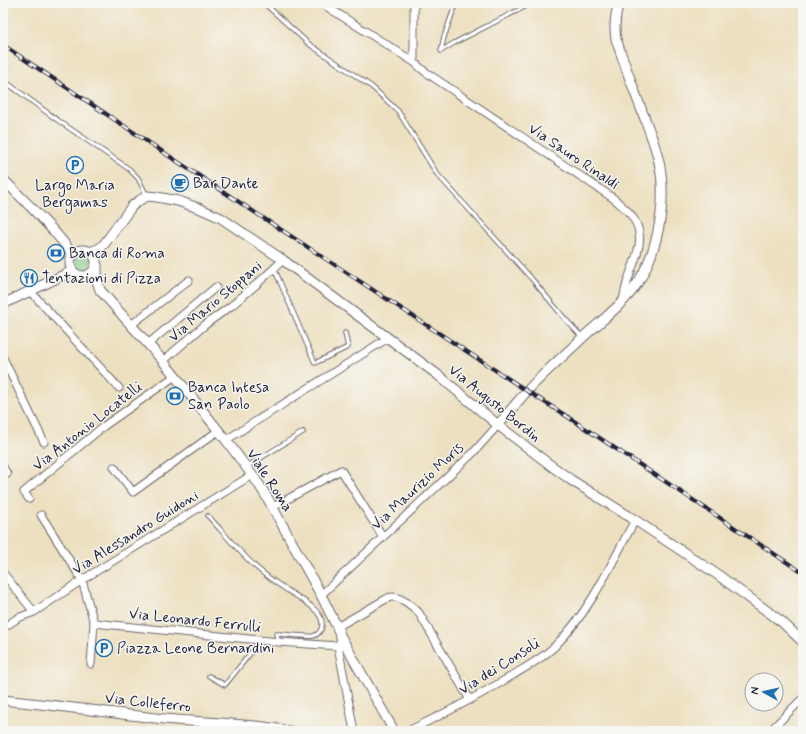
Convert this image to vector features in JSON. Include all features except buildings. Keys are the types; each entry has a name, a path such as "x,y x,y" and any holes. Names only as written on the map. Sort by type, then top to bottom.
{"street":[{"name":"Via Sauro Rinaldi","path":"321,3 414,62 424,71 612,198 631,216 640,236 636,257 626,283 623,301"},
{"path":"414,3 414,62"},
{"name":"Via Maurizio Moris","path":"321,595 473,453 527,391 582,337 623,301 638,281 652,251 660,223 660,166 616,40 616,11 619,3"},
{"path":"3,179 66,245 73,255"},
{"path":"102,246 93,273 86,276 78,276 72,271 70,263 73,255 79,250 87,250 90,252 102,246 109,239 132,206 147,196"},
{"name":"Via Augusto Bordin","path":"147,196 163,198 196,207 226,221 283,260 438,375 498,425 560,472 718,575 787,626 803,642"},
{"name":"Viale Roma","path":"90,252 94,254 96,258 97,281 100,290 163,361 258,483 273,507 321,595 341,637 394,731"},
{"name":"Via Mario Stoppani","path":"163,361 206,324 231,306 283,260"},
{"path":"3,304 72,271"},
{"path":"131,325 189,280"},
{"path":"148,344 216,287"},
{"path":"30,291 119,388"},
{"path":"226,440 388,338"},
{"path":"3,358 44,442"},
{"name":"Via Antonio Locatelli","path":"30,499 24,492 104,426 175,376"},
{"path":"114,467 132,492 218,431"},
{"path":"3,467 7,474"},
{"path":"273,507 341,470 383,537"},
{"name":"Via Alessandro Guidoni","path":"3,628 18,618 34,612 82,580 252,475"},
{"path":"40,515 82,580 94,623 91,664"},
{"name":"Via dei Consoli","path":"408,731 494,687 532,664 550,651 575,623 590,601 635,520"},
{"path":"3,573 34,612"},
{"path":"337,626 386,599 393,597 400,598 419,613 470,700"},
{"name":"Via Leonardo Ferrulli","path":"94,623 279,642 338,646"},
{"path":"341,637 338,646 354,731"},
{"path":"770,731 803,698"},
{"name":"Via Colleferro","path":"3,700 52,704 156,718 263,726 289,731"}],"lane":[{"path":"264,3 309,44 372,87 398,111 437,174 582,337"},
{"path":"456,3 444,37 441,51 532,3"},
{"path":"3,80 56,119 132,171 138,178 147,196"},
{"path":"274,268 315,363 348,347 345,333"},
{"path":"246,467 303,432"},
{"path":"208,516 247,559 268,577 317,611 322,619 321,630 317,634 312,636 276,634 279,642"},
{"path":"209,676 225,685 261,640"}],"green space":[{"path":"83,255 89,257 91,263 89,269 83,271 77,269 75,263 77,257"}],"railway":[{"path":"3,45 175,160 568,417 803,573"}],"place":[{"name":"Largo Maria Bergamas","path":"75,165"},
{"name":"Bar Dante","path":"180,183"},
{"name":"Banca di Roma","path":"56,253"},
{"name":"Tentazioni di Pizza","path":"29,278"},
{"name":"Banca Intesa San Paolo","path":"175,396"},
{"name":"Piazza Leone Bernardini","path":"104,648"}]}
